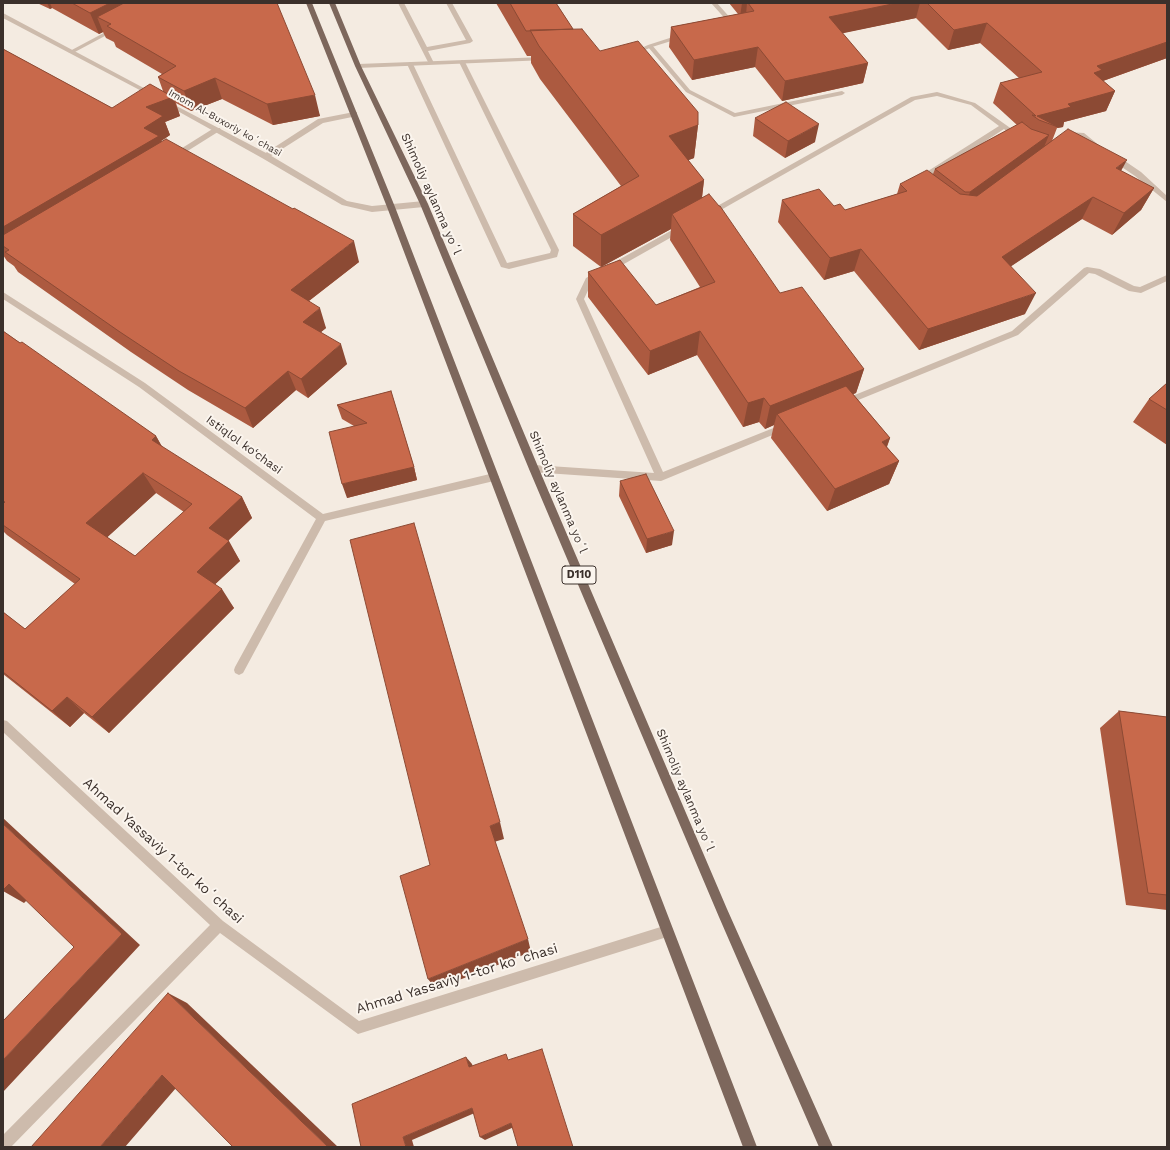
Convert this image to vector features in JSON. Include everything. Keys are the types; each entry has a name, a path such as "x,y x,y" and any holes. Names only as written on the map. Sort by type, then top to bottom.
{"main road":[{"path":"309,3 391,207 750,1147"},
{"name":"Shimoliy aylanma yoʻl","path":"332,3 358,66 424,204 534,469 723,913 826,1147"}],"street":[{"path":"401,3 431,63"},
{"path":"424,50 470,41 449,3"},
{"path":"714,3 734,21 723,24"},
{"name":"Imom Al-Buxoriy koʻchasi","path":"3,15 265,156 345,203 372,208 424,204"},
{"path":"71,52 125,24"},
{"path":"626,56 650,46 687,35"},
{"path":"650,46 688,91 734,115 842,93"},
{"path":"358,66 548,59"},
{"path":"410,64 504,265 510,266 554,255 555,250 462,62"},
{"path":"660,477 580,298 589,280 913,98 937,94 973,104 1026,143"},
{"path":"265,156 321,121 354,114"},
{"path":"925,190 919,185 920,181 1004,126"},
{"path":"170,158 217,130"},
{"path":"1060,143 1071,134 1081,135 1138,174 1167,200"},
{"path":"838,405 1015,333 1087,270 1097,271 1132,289 1141,290 1167,278"},
{"name":"Istiqlol ko‘chasi","path":"3,295 142,385 322,518"},
{"path":"534,469 660,477 794,423"},
{"path":"239,670 322,518 494,477"},
{"name":"Ahmad Yassaviy 1-tor koʻchasi","path":"3,725 219,925 358,1028 667,931"},
{"path":"3,1145 219,925"}],"building":[{"path":"72,3 110,3 90,13"},
{"path":"124,3 277,3 315,95 267,104 215,78 184,91 158,77 176,66 107,26 111,24 97,17"},
{"path":"510,3 556,3 573,29 526,31"},
{"path":"748,3 897,3 829,17 868,63 785,81 758,47 694,60 671,27 754,11"},
{"path":"927,3 1167,3 1167,42 1097,66 1102,70 1094,73 1115,91 1068,104 1071,107 1037,116 1058,127 1039,120 1032,115 1036,116 1000,83 1042,72 987,23 954,30"},
{"path":"582,29 600,51 638,41 698,112 698,125 669,136 704,180 601,235 573,214 639,176 539,46 530,30"},
{"path":"3,49 112,108 150,84 173,97 146,107 163,116 144,128 159,136 3,227"},
{"path":"786,102 819,124 788,141 755,118"},
{"path":"1022,122 1031,129 1049,135 970,192 965,192 935,169"},
{"path":"1068,129 1127,160 1116,168 1154,188 1124,213 1093,197 1002,257 1036,293 928,329 861,249 830,258 782,200 819,189 834,206 840,204 845,210 907,191 900,184 927,170 960,194 977,196"},
{"path":"166,139 354,241 291,290 320,308 303,322 341,344 301,379 288,371 245,408 179,371 120,332 5,252 9,250 3,246 3,235"},
{"path":"709,194 720,206 780,293 802,287 864,369 770,406 764,398 748,403 700,331 650,351 588,272 620,260 656,305 715,282 672,214"},
{"path":"3,331 20,343 22,342 156,436 152,440 242,497 209,528 229,541 197,572 222,589 92,717 67,697 52,711 3,672 3,612 25,629 80,579 3,525 3,504 5,502 3,501","holes":["143,473 192,504 135,556 86,523"]},
{"path":"1167,383 1167,410 1149,399"},
{"path":"846,386 890,438 882,442 899,461 835,489 777,414"},
{"path":"391,391 414,467 342,484 329,432 367,423 337,405"},
{"path":"646,474 674,531 647,539 620,481"},
{"path":"414,523 500,822 490,826 528,939 428,979 400,876 430,865 350,540"},
{"path":"1119,711 1167,717 1167,895 1148,893"},
{"path":"3,824 122,934 3,1060 3,1021 74,947 9,884 3,890"},
{"path":"168,993 328,1147 233,1147 162,1075 100,1147 31,1147"},
{"path":"542,1049 573,1147 518,1147 511,1123 480,1137 472,1108 403,1137 406,1147 361,1147 352,1104 466,1057 469,1067 506,1054 508,1060"}]}
